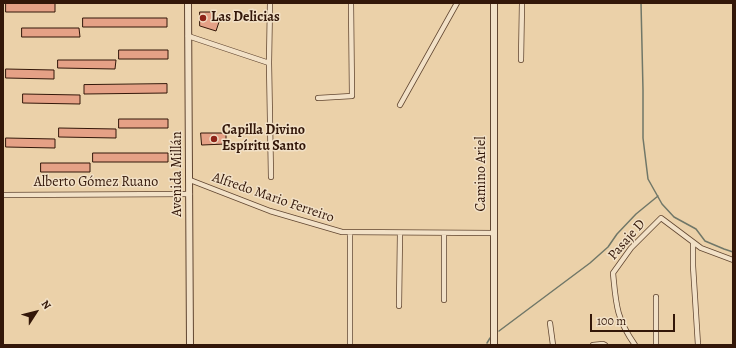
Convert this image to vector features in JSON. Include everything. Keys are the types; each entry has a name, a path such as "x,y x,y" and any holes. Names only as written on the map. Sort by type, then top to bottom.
{"street":[{"name":"Avenida Millán","path":"188,3 190,345"},
{"path":"270,3 269,63 272,177"},
{"path":"318,98 352,96 352,3"},
{"path":"400,105 457,3"},
{"name":"Camino Ariel","path":"494,3 494,345"},
{"path":"521,60 522,3"},
{"path":"188,36 269,63"},
{"name":"Alfredo Mario Ferreiro","path":"190,180 270,211 350,233"},
{"name":"Alberto Gómez Ruano","path":"3,195 190,194"},
{"name":"Pasaje D","path":"635,345 626,332 616,306 613,272 631,248 661,218 693,243"},
{"path":"350,345 350,233 494,233"},
{"path":"399,306 400,233"},
{"path":"444,233 444,300"},
{"path":"693,243 710,253 733,260"},
{"path":"693,243 698,345"},
{"path":"656,298 656,345"},
{"path":"550,324 552,345"},
{"path":"594,345 605,345"}],"building":[{"path":"6,3 55,3 55,12 6,12"},
{"path":"200,12 213,12 213,20 219,22 216,31 200,26"},
{"path":"83,18 167,18 167,27 83,27"},
{"path":"22,28 79,28 80,37 22,37"},
{"path":"119,50 168,50 168,59 119,59"},
{"path":"58,60 116,60 115,69 58,68"},
{"path":"6,69 54,70 54,79 6,78"},
{"path":"167,84 167,93 84,94 84,85"},
{"path":"23,94 80,95 80,104 23,103"},
{"path":"119,119 168,119 168,128 119,128"},
{"path":"59,128 116,129 116,138 59,137"},
{"name":"Capilla Divino Espíritu Santo","path":"201,133 226,133 226,144 202,145"},
{"path":"6,138 55,139 55,148 6,147"},
{"path":"93,153 168,153 168,162 93,162"},
{"path":"41,163 90,163 90,172 41,172"}],"waterway":[{"path":"641,3 643,138 648,179 662,204 674,217 696,229 705,241 733,252"},
{"path":"499,331 590,263 608,247 617,234 636,214 658,196"},
{"path":"487,343 490,338"}],"place":[{"name":"Las Delicias","path":"203,18"},
{"name":"Capilla Divino Espíritu Santo","path":"214,139"}]}
